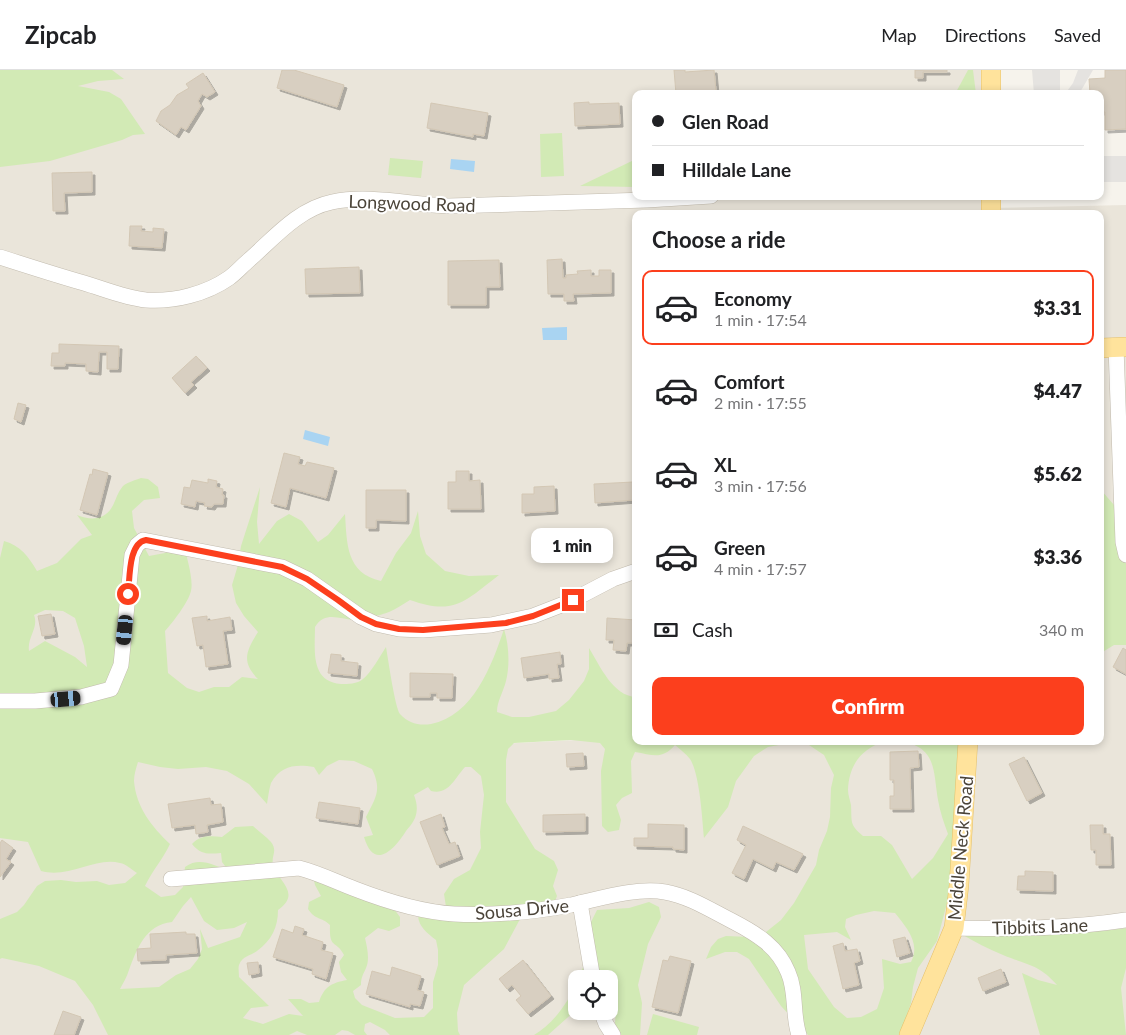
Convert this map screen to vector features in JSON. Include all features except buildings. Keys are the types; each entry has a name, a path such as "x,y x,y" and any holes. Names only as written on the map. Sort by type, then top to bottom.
{"main road":[{"path":"991,70 991,90"},
{"name":"Middle Neck Road","path":"909,1035 954,928 959,885 968,745"}],"street":[{"name":"Longwood Road","path":"0,258 118,294 146,300 179,298 216,286 230,277 294,220 310,210 330,202 371,199 429,206 449,206 647,200"},
{"path":"1114,347 1123,542 1126,554"},
{"path":"0,701 35,701 81,697 111,689 121,665 132,555 139,543 146,540 282,567 307,579 361,617 376,624 399,629 423,630 491,625 533,616 569,602 613,579 632,572"},
{"name":"Sousa Drive","path":"171,880 299,868 314,871 386,900 452,914 517,913 631,893 664,892 691,900 754,933 772,946 781,958 794,990 796,1023 799,1035"},
{"path":"580,903 591,970"},
{"name":"Tibbits Lane","path":"954,928 1053,927 1095,925 1126,920"},
{"path":"606,1020 613,1035"}],"shaded area":[{"path":"0,70 991,70 991,90 632,90 632,200 991,200 991,208 1126,205 1126,1035 0,1035 0,750 143,762 632,737 632,745 1104,745 1104,210 632,210 632,725 395,729 0,701"},
{"path":"1032,70 1060,70 1060,90 1034,90"},
{"path":"1078,70 1093,70 1081,90 1068,90"},
{"path":"1104,156 1126,156 1126,182 1104,182"}],"green space":[{"path":"0,70 112,70 124,79 98,81 78,86 109,92 121,99 145,134 133,135 50,161 0,167"},
{"path":"968,70 973,70 976,90 957,90"},
{"path":"562,133 564,176 541,177 540,134"},
{"path":"390,158 423,161 421,178 388,175"},
{"path":"632,161 632,187 580,186"},
{"path":"141,478 148,479 158,487 160,498 144,500 132,511 134,528 149,556 165,553 183,540 192,586 184,607 165,631 168,673 187,688 199,692 214,687 229,687 242,677 258,679 249,667 247,656 258,632 236,603 232,585 241,546 260,487 257,522 259,544 277,521 289,514 302,521 318,542 328,535 345,514 348,546 355,564 369,577 381,581 396,553 411,533 418,511 420,536 426,554 445,571 469,576 499,575 468,599 449,606 425,605 410,600 382,615 354,620 333,617 323,619 315,627 316,663 319,671 331,682 347,684 361,681 369,673 386,647 394,693 400,714 414,723 422,725 431,724 446,719 458,711 479,687 487,673 504,629 508,648 508,668 497,712 512,717 529,717 556,711 569,700 584,681 589,669 589,648 614,686 632,696 632,745 675,745 661,755 635,752 631,761 632,793 622,798 616,805 621,820 619,830 608,832 602,826 601,771 605,749 600,743 571,740 514,743 508,749 506,760 506,802 535,849 554,861 558,870 553,886 557,896 555,901 527,906 504,949 464,985 457,1013 460,1035 390,1035 370,1022 365,1024 364,1031 367,1035 355,1035 342,1030 335,1035 307,1035 297,1031 289,1035 108,1035 93,1005 75,981 39,966 0,959 0,919 17,912 37,886 45,881 61,880 76,882 97,881 109,885 125,883 137,873 120,863 111,862 101,862 62,872 51,873 41,871 28,842 0,838 0,558 4,541 24,552 37,571 57,563 81,539 92,535 77,515 96,518 105,515 112,507 119,491 130,482","holes":["45,610 63,611 75,618 84,646 87,667 75,657 45,641 29,651 35,624 34,615","339,760 354,761 372,769 375,776 377,793 366,817 373,835 364,837 368,847 373,853 379,855 384,854 396,845 413,822 417,809 414,795 428,787 431,791 442,791 451,785 465,767 471,767 481,776 484,795 480,832 481,848 470,870 454,879 444,894 446,907 418,916 422,927 436,940 438,950 438,965 433,982 433,1008 424,1017 395,1018 362,1005 355,998 353,991 361,985 368,961 365,938 378,928 389,931 400,926 400,917 394,909 373,903 337,875 322,870 313,876 321,896 309,902 308,909 330,925 332,941 344,955 339,962 341,972 347,980 329,986 319,1002 309,1003 301,999 288,999 303,1016 289,1014 263,1024 243,1018 251,1008 269,1006 239,977 239,965 245,957 257,951 270,938 277,922 278,910 285,904 288,898 286,887 273,864 273,845 253,826 235,827 222,837 210,836 195,841 192,844 198,850 212,854 221,853 222,862 228,870 202,862 191,864 185,867 183,887 175,895 161,897 145,886 170,844 146,816 138,799 134,781 138,762 178,769 206,767 227,771 249,784 267,804 271,783 279,772 290,767 301,766 314,767 319,775 327,766","191,897 204,921 217,930 234,928 247,922 240,937 208,948 200,929 202,949 198,959 190,969 176,975 159,987 120,989 143,939 155,928 172,922"]},
{"path":"1104,493 1114,505 1126,514 1126,645 1114,645 1104,651"},
{"path":"675,745 779,745 768,747 754,756 736,781 728,807 704,838 696,775 688,757"},
{"path":"809,745 876,745 858,758 851,772 848,790 852,822 863,836 881,836 892,845 912,879 933,858 948,834 940,809 931,762 927,754 914,745 961,745 951,888 937,941 918,968 911,1003 900,1035 808,1035 781,1006 749,959 737,952 725,952 706,959 711,947 718,939 726,936 750,937 766,932 781,920 794,903 816,865 830,817 831,788 834,775 824,755","holes":["874,911 895,913 911,936 914,955 911,962 900,964 882,959 884,988 877,1009 861,1017 847,1018 834,1007 808,969 804,935 837,932 851,940 845,927 846,919"]},
{"path":"649,902 659,907 661,917 648,944 638,985 642,1003 640,1035 614,1035 615,1020 618,1020 618,970 582,970 586,960 590,924 597,910 629,908"},
{"path":"1126,928 1126,968 1121,988 1126,1035 1040,1035 1022,973 1057,985 1038,969 976,943 961,934 1102,931"},
{"path":"568,999 568,1017 548,1035 534,1035 547,1025"},
{"path":"653,1014 699,1027 697,1035 647,1035"}],"water":[{"path":"451,159 475,161 474,172 450,169"},
{"path":"567,327 567,340 543,340 542,328"},
{"path":"305,430 330,437 328,446 303,439"}],"route":[{"path":"128,594 132,555 135,547 141,541 146,540 282,567 307,579 361,617 376,624 399,629 423,630 506,623 533,616 573,600"}]}
